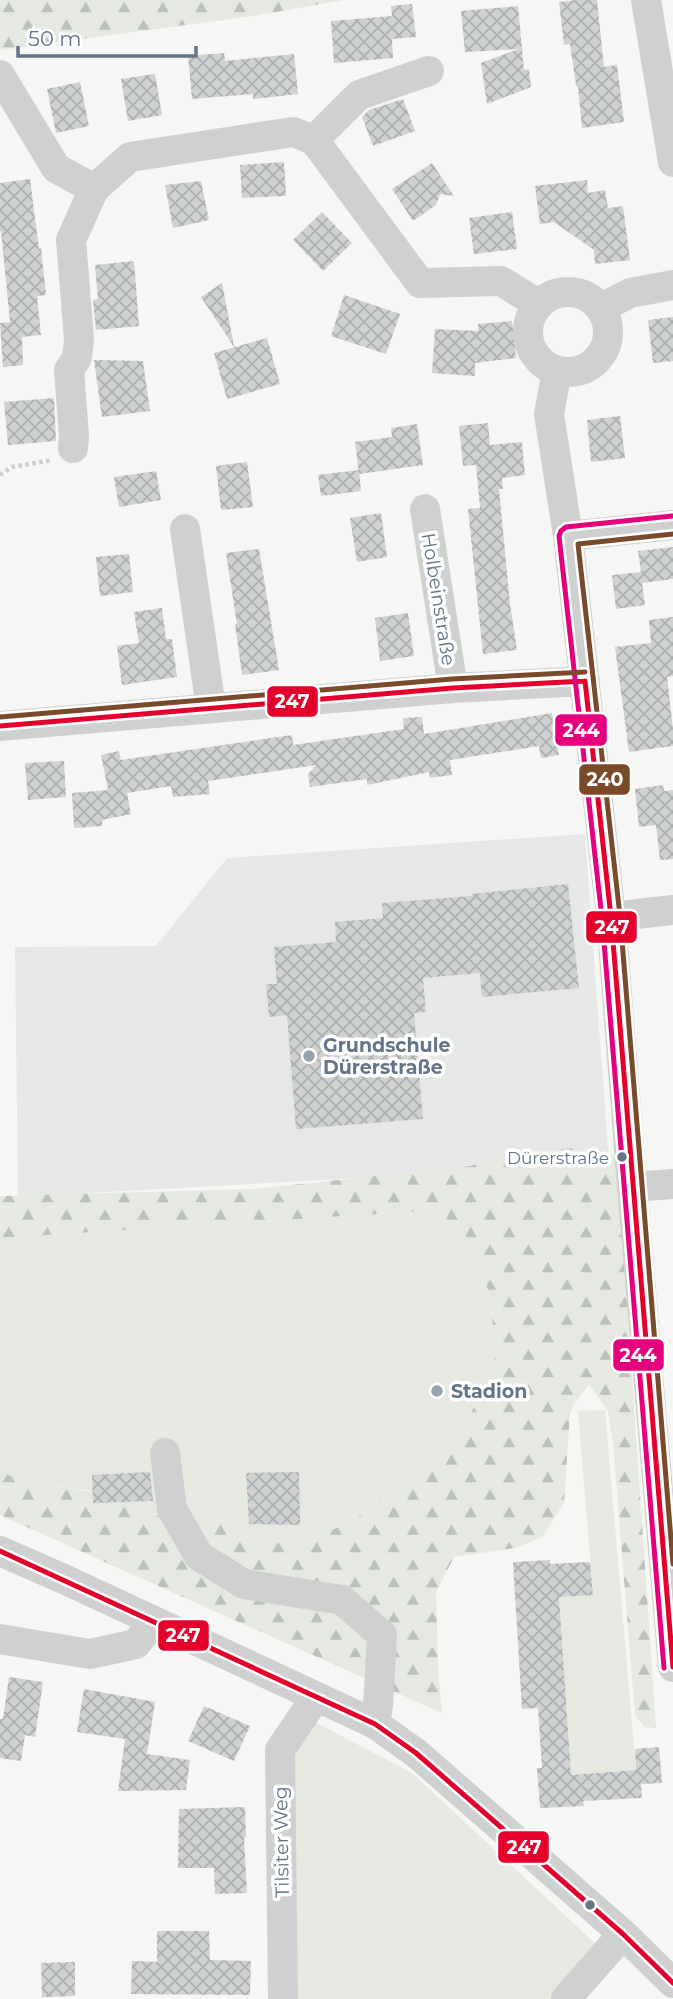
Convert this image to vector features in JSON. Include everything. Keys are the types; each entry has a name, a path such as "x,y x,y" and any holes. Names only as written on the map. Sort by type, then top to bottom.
{"street":[{"path":"646,0 673,162"},
{"path":"314,140 359,95 429,71"},
{"path":"0,75 56,168 94,189"},
{"path":"73,448 69,370 77,358 79,338 71,240 94,189 130,157 293,132 314,140 420,283 500,281 538,304"},
{"path":"601,308 630,293 673,285"},
{"path":"564,292 591,298 601,308 607,321 608,335 605,349 597,360 585,369 571,372 557,371 537,358 528,337 528,325 538,304 550,296 564,292"},
{"path":"557,371 549,414 568,536 611,917 673,1658"},
{"name":"Holbeinstraße","path":"425,509 453,688"},
{"path":"568,536 673,524"},
{"path":"185,528 211,708"},
{"path":"0,726 453,688 585,681"},
{"path":"611,917 673,911"},
{"path":"632,1187 673,1184"},
{"path":"165,1453 172,1509 199,1556 244,1584 342,1600 382,1635 375,1724"},
{"path":"0,1551 375,1724 416,1753 622,1934 668,1968"},
{"path":"0,1639 90,1654 136,1644 154,1621"},
{"name":"Tilsiter Weg","path":"284,1999 280,1750 316,1697"},
{"path":"566,1999 622,1934"}],"path":[{"path":"0,475 12,467 68,456 73,448"}],"shaded area":[{"name":"Grundschule Dürerstraße","path":"585,834 609,1164 18,1197 15,947 156,946 227,858"}],"green space":[{"path":"0,0 344,0 253,16 0,50"},
{"path":"585,1147 617,1156 656,1728 645,1727 635,1715 613,1444 608,1411 589,1384 570,1413 564,1503 542,1537 515,1548 454,1557 436,1592 442,1713 0,1515 0,1472 30,1483 157,1501 181,1514 215,1521 235,1519 253,1539 301,1543 355,1520 466,1425 495,1358 491,1300 474,1244 447,1219 424,1211 0,1238 0,1196 254,1189 470,1166 510,1154"},
{"path":"424,1211 447,1219 474,1244 491,1300 495,1358 466,1425 355,1520 301,1543 253,1539 235,1519 215,1521 181,1514 124,1495 30,1483 0,1472 0,1238"},
{"path":"605,1410 636,1770 571,1775 559,1597 593,1594 578,1411"},
{"path":"309,1719 412,1773 598,1946 550,1999 296,1999 285,1753"}],"building":[{"path":"597,0 604,67 617,65 624,122 582,128 578,87 570,44 564,45 559,2"},
{"path":"412,4 416,37 392,39 393,58 334,63 331,21 392,16 391,6"},
{"path":"518,6 524,70 529,69 531,87 487,104 481,63 519,49 465,52 461,11"},
{"path":"224,53 225,61 294,54 298,94 253,99 253,94 192,99 188,56"},
{"path":"155,74 162,115 128,121 121,79"},
{"path":"80,82 89,126 56,133 47,89"},
{"path":"403,99 415,131 373,146 362,117 369,110"},
{"path":"284,162 286,196 242,198 240,165"},
{"path":"432,163 454,196 440,194 436,205 413,221 392,189"},
{"path":"30,179 46,295 37,296 41,335 22,337 23,365 3,367 0,323 10,322 0,231 0,183"},
{"path":"587,180 588,193 605,190 608,208 623,206 630,260 595,264 594,250 554,222 540,224 535,186"},
{"path":"201,181 209,220 173,228 165,185"},
{"path":"322,212 352,243 323,271 293,240"},
{"path":"512,212 517,249 474,254 469,218"},
{"path":"134,261 139,326 96,330 93,300 98,299 95,265"},
{"path":"222,283 234,346 234,347 201,297"},
{"path":"344,295 400,314 386,354 331,336"},
{"path":"673,317 673,361 653,363 648,320"},
{"path":"512,321 516,358 475,363 475,376 432,373 435,329 478,331 478,324"},
{"path":"267,338 280,384 227,399 214,353"},
{"path":"94,360 143,361 150,411 102,417"},
{"path":"54,398 56,441 8,445 4,402"},
{"path":"620,416 625,458 591,462 587,420"},
{"path":"488,423 490,445 522,442 525,475 502,478 503,489 499,489 517,650 483,654 468,509 480,508 476,465 463,466 459,426"},
{"path":"417,424 423,465 359,474 355,442 392,437 391,428"},
{"path":"247,462 253,507 221,510 216,466"},
{"path":"359,470 361,491 321,496 318,475"},
{"path":"156,471 161,500 119,507 114,477"},
{"path":"381,513 387,557 357,562 350,518"},
{"path":"673,547 673,579 642,583 645,605 616,609 612,575 641,572 638,551"},
{"path":"259,549 279,670 242,675 226,553"},
{"path":"129,554 133,592 100,596 96,557"},
{"path":"162,608 166,639 172,639 177,677 122,685 117,646 139,643 134,612"},
{"path":"408,613 414,656 380,661 375,618"},
{"path":"673,617 673,676 667,677 673,746 629,752 615,647 651,643 649,620"},
{"path":"552,713 559,755 541,758 539,746 450,760 452,775 430,778 429,772 367,785 367,779 310,787 308,774 316,765 208,781 210,794 173,797 171,786 127,793 131,814 102,820 102,826 74,828 72,793 108,790 101,755 119,751 121,760 292,735 293,745 404,729 403,718 422,717 424,734"},
{"path":"64,761 66,797 28,800 25,763"},
{"path":"663,785 664,791 673,790 673,859 660,860 656,825 639,827 635,789"},
{"path":"568,884 579,988 482,997 480,973 423,978 426,1012 414,1013 423,1119 296,1129 287,1015 269,1017 266,984 277,984 274,947 336,942 335,922 383,918 382,903 472,896"},
{"path":"150,1472 153,1501 93,1503 92,1475"},
{"path":"299,1472 300,1525 249,1524 246,1473"},
{"path":"550,1560 550,1564 590,1562 593,1595 559,1597 571,1775 636,1770 635,1749 659,1747 662,1783 641,1784 642,1798 583,1801 584,1806 540,1808 537,1768 542,1768 538,1708 522,1709 513,1562"},
{"path":"9,1677 43,1682 35,1737 25,1735 21,1761 0,1758 0,1719 3,1719"},
{"path":"84,1689 155,1702 147,1754 190,1760 186,1790 118,1791 125,1739 77,1732"},
{"path":"204,1706 250,1726 234,1761 188,1741"},
{"path":"245,1807 247,1893 215,1894 214,1868 178,1868 179,1809"},
{"path":"157,1931 209,1931 210,1960 251,1961 250,1995 131,1994 132,1961 157,1962"},
{"path":"75,1962 75,1996 42,1997 41,1963"}],"transit line":[{"name":"244","path":"664,1668 602,918 559,536 566,527 672,516"},
{"name":"240","path":"673,534 578,544 620,916 673,1564"},
{"name":"240","path":"0,717 452,679 585,672"},
{"name":"247","path":"585,681 611,917 673,1667"},
{"name":"247","path":"0,726 453,688 585,681"},
{"name":"247","path":"0,1551 375,1724 416,1753 623,1934 673,1983"}],"place":[{"name":"Grundschule Dürerstraße","path":"309,1056"},
{"name":"Dürerstraße","path":"622,1157"},
{"name":"Stadion","path":"437,1391"}]}
